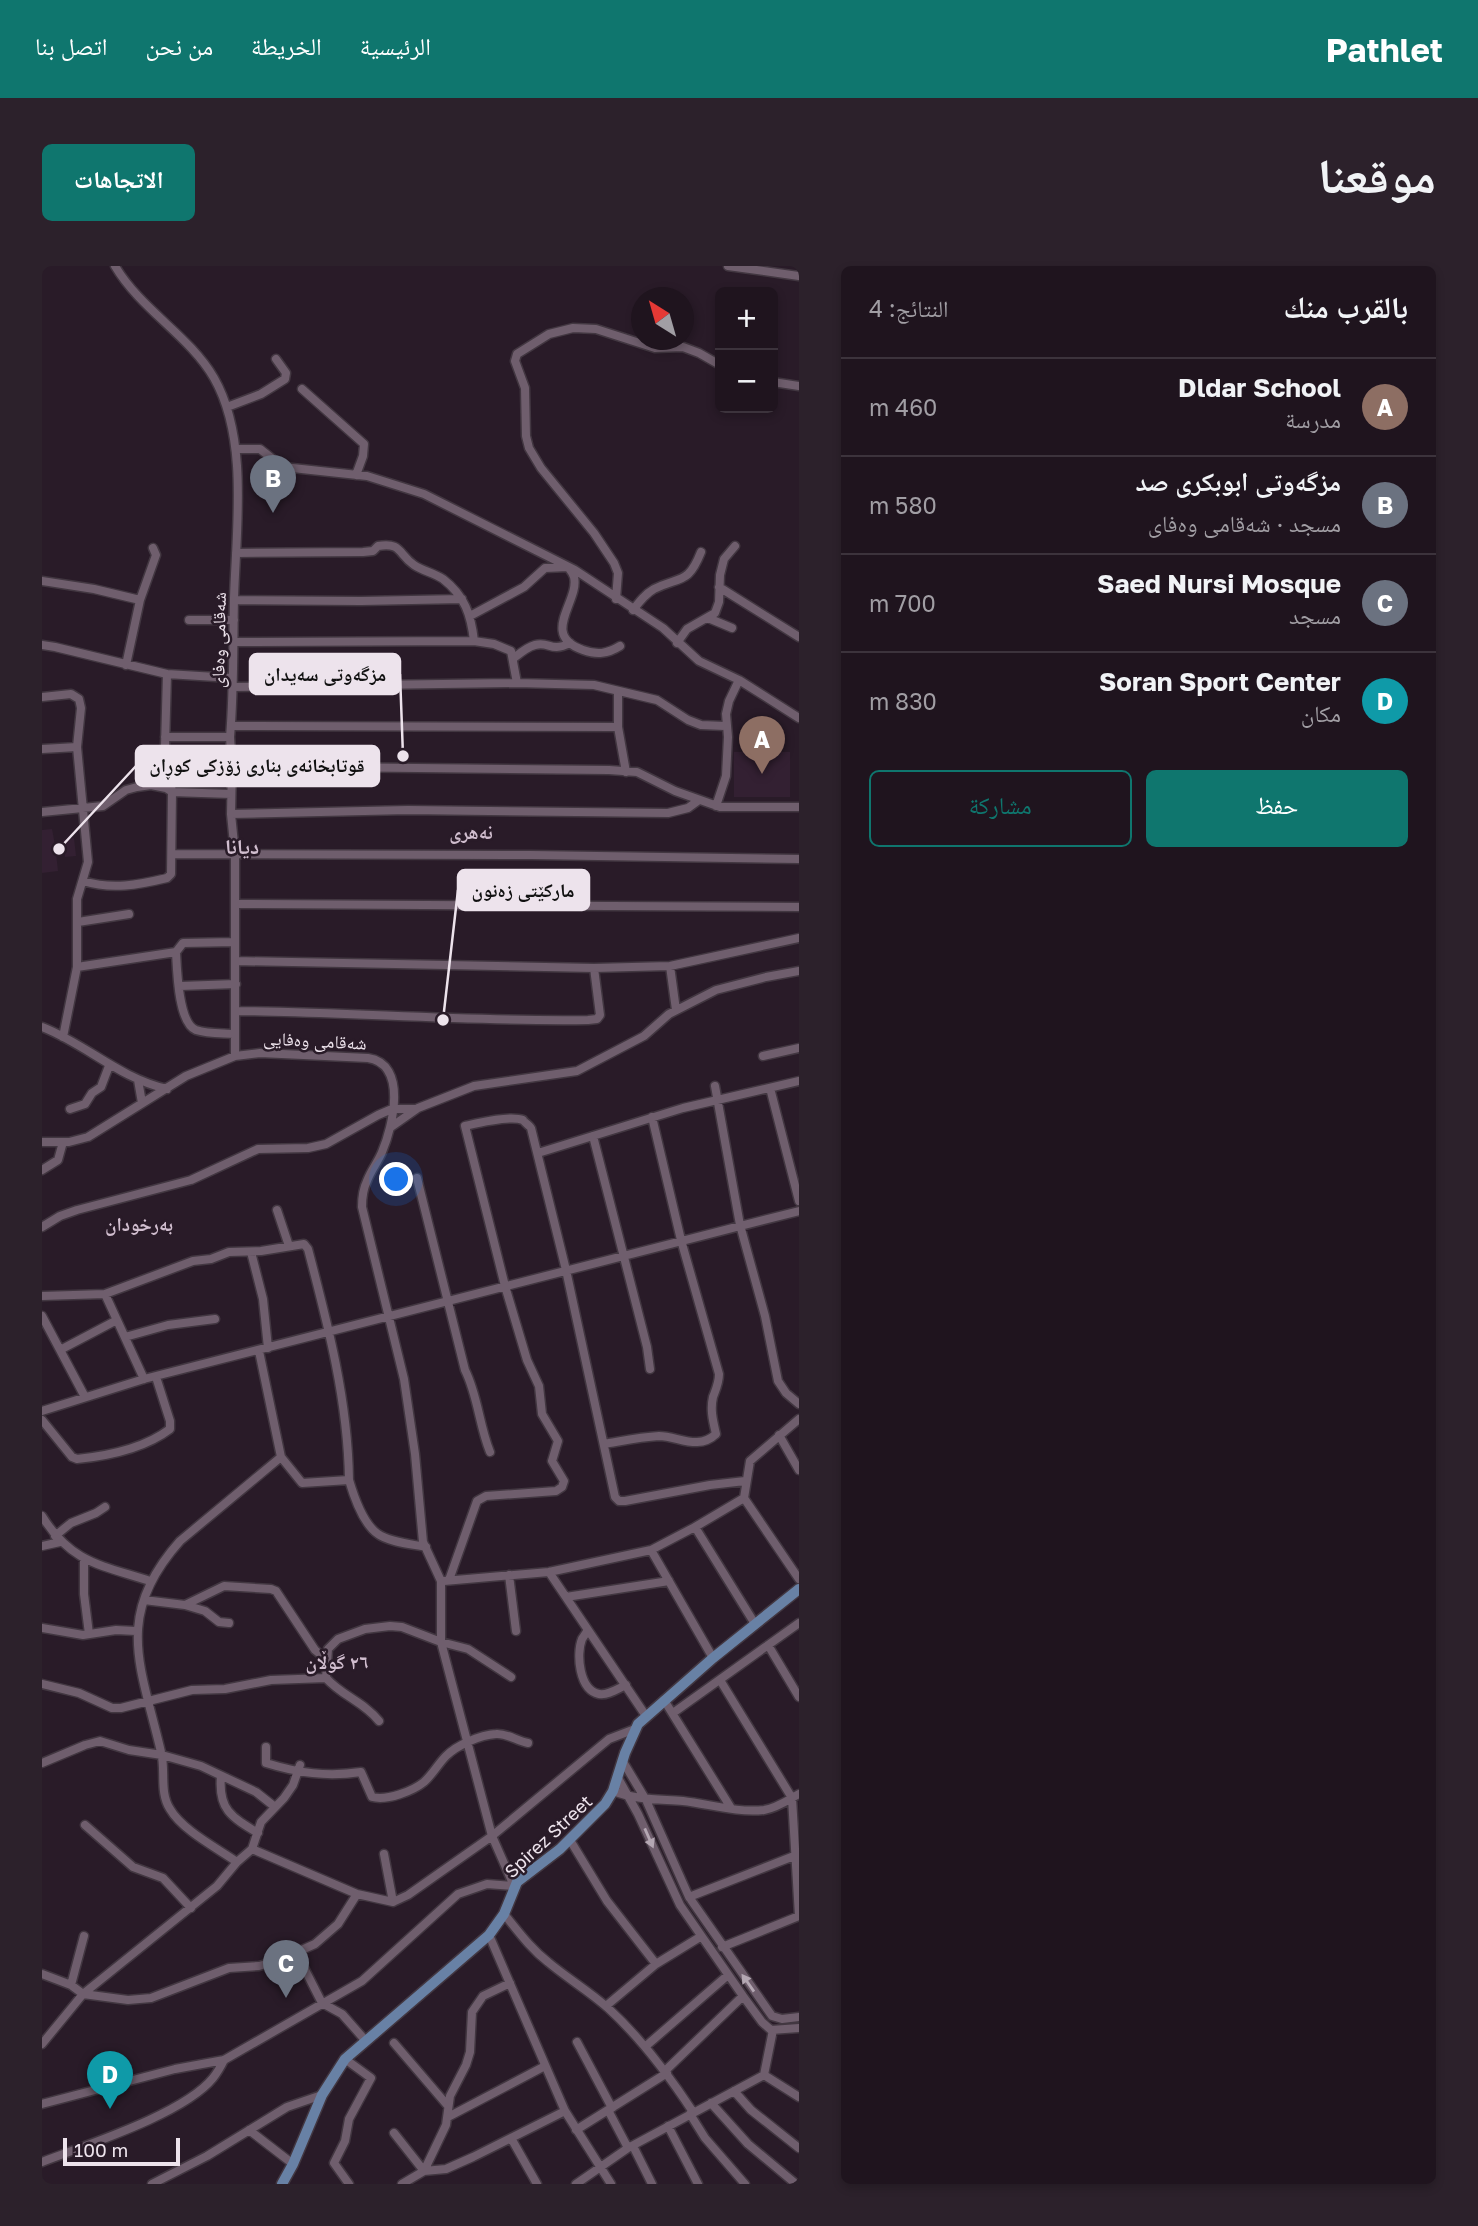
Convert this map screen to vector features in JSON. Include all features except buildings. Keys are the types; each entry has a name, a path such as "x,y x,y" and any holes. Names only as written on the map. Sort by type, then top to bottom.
{"main road":[{"name":"Spirez Street","path":"282,2184 322,2095 345,2059 489,1936 504,1914 514,1886 521,1878 595,1817 613,1791 635,1729 646,1716 799,1589"}],"street":[{"name":"شەقامی وەفای","path":"115,266 142,301 199,357 214,378 227,407 236,449 236,553 230,737 233,766 231,814 235,854 235,1056"},
{"path":"728,266 799,276"},
{"path":"616,599 618,573 614,563 528,448 525,388 515,361 517,354 549,334 573,328 596,329 655,348 683,347 715,362"},
{"path":"227,407 261,394 285,379 286,373 276,359"},
{"path":"778,383 799,386"},
{"path":"302,389 364,444 356,475"},
{"path":"236,449 260,449 284,467 356,475 424,494 568,567 663,628 699,661 739,680 799,718"},
{"path":"236,553 363,552 373,551 378,545 394,545 400,548 411,563 444,580 462,598 471,616 474,641"},
{"path":"677,643 697,621 715,613 724,559 735,546"},
{"path":"126,665 140,600 156,555 153,548"},
{"path":"633,610 646,594 686,577 701,552"},
{"path":"471,616 524,587 545,568 568,567"},
{"path":"568,567 574,583 563,615 566,639 580,649 601,653 610,652 620,646"},
{"path":"42,581 140,600"},
{"path":"719,587 799,637"},
{"path":"234,600 361,601 462,598"},
{"path":"708,618 732,628"},
{"path":"189,620 234,620"},
{"path":"233,642 474,641 505,647 511,651 517,683"},
{"path":"514,658 538,644 553,649 570,643"},
{"path":"42,645 167,674 233,682 594,685 657,700 688,720 725,726"},
{"path":"83,881 98,886 126,887 167,878 171,874 172,792 165,737 167,674"},
{"path":"716,806 726,776 728,737 725,726 729,701 739,680"},
{"path":"618,692 618,727 626,772"},
{"path":"42,697 71,694 79,699 81,708 77,747 88,862 77,899 77,967 64,1037"},
{"path":"231,726 618,727"},
{"path":"165,737 230,737"},
{"path":"42,749 77,747"},
{"path":"233,766 637,772 716,806 799,807"},
{"path":"42,812 103,806 127,790 151,785 172,792 231,794"},
{"path":"231,814 408,810 668,813 688,808 699,800"},
{"path":"173,854 799,859"},
{"path":"235,904 799,907"},
{"path":"78,922 129,914"},
{"path":"236,961 594,968 670,966 799,938"},
{"path":"77,967 176,952 183,943 235,942"},
{"path":"176,952 183,1011 187,1023 194,1029 235,1034"},
{"path":"670,966 676,1010"},
{"path":"236,1011 332,1012 508,1022 597,1019 600,1016 594,968"},
{"path":"390,1128 418,1108 474,1086 562,1074 590,1066 644,1036 659,1021 676,1010 716,990 799,971"},
{"path":"180,986 236,984"},
{"path":"42,1027 64,1037 109,1066 138,1080 167,1088"},
{"path":"763,1056 799,1048"},
{"name":"شەقامی وەفایی","path":"42,1142 63,1142 94,1134 198,1070 235,1056 260,1053 374,1059 384,1064 391,1073 394,1084 390,1128 382,1152 365,1184 362,1207 404,1380 415,1454 423,1542 445,1581"},
{"path":"69,1109 85,1104 92,1093 101,1087 109,1066"},
{"path":"138,1080 142,1103"},
{"path":"538,1153 652,1117 799,1081"},
{"path":"715,1086 740,1225 765,1316 778,1381 786,1393 799,1404"},
{"path":"770,1088 799,1201"},
{"path":"42,1227 77,1210 191,1180 258,1149 308,1148 326,1144 392,1109 418,1108"},
{"path":"604,1444 664,1436 684,1443 707,1441 716,1434 712,1401 719,1374 681,1240 652,1117"},
{"path":"42,2104 175,2069 225,2060 362,1981 457,1894 487,1884 514,1886 492,1836 441,1642 445,1581 477,1501 486,1496 556,1491 562,1487 564,1481 552,1461 558,1441 557,1435 542,1414 539,1386 527,1360 505,1286 465,1126 485,1121 523,1121 531,1128 566,1270 615,1497 619,1501 644,1498 745,1481"},
{"path":"593,1136 647,1347 650,1369"},
{"path":"42,1170 58,1160 63,1142"},
{"path":"417,1178 465,1370 474,1392 482,1434 490,1452"},
{"path":"277,1210 289,1246"},
{"path":"42,1411 145,1379 799,1211"},
{"path":"42,1304 42,1295 106,1294 186,1262 211,1259 229,1252 251,1252 301,1243 308,1249 345,1408 349,1480 366,1520 380,1536 426,1547"},
{"path":"251,1252 263,1299 264,1350 281,1457 302,1483 349,1480"},
{"path":"106,1294 145,1379"},
{"path":"42,1318 85,1397"},
{"path":"125,1337 168,1325 215,1319"},
{"path":"60,1350 117,1320"},
{"path":"42,1420 76,1459 129,1449 170,1429 156,1377"},
{"path":"799,1419 750,1461 744,1498 799,1580"},
{"path":"779,1435 799,1470"},
{"path":"237,1862 179,1821 169,1808 164,1794 162,1755 139,1663 136,1631 150,1581 166,1556 180,1541 281,1457"},
{"path":"445,1581 550,1572 651,1550 744,1498"},
{"path":"42,1546 57,1539 71,1523 93,1515 104,1507"},
{"path":"42,1516 57,1539 84,1559 150,1581"},
{"path":"695,1527 755,1624"},
{"path":"651,1550 713,1658"},
{"path":"84,1559 84,1594 89,1634"},
{"path":"550,1572 646,1716"},
{"path":"509,1575 516,1631"},
{"path":"566,1597 669,1581"},
{"path":"186,1605 224,1586 271,1589 276,1591 315,1650 326,1659"},
{"path":"144,1600 186,1605 205,1611 219,1622 229,1623"},
{"path":"673,1713 799,1623"},
{"path":"379,1721 370,1709 335,1688 326,1678 328,1649 338,1639 365,1629 402,1627 468,1649 511,1677"},
{"path":"42,1628 89,1634 136,1631"},
{"path":"588,1630 582,1640 580,1669 588,1686 601,1695 626,1685"},
{"path":"768,1645 799,1697"},
{"path":"42,1685 59,1687 112,1708 121,1708 192,1690 225,1689 271,1680 326,1678"},
{"path":"720,1680 795,1796 794,1856 799,1916 722,1947"},
{"path":"42,1693 59,1687"},
{"path":"664,1700 731,1808"},
{"path":"252,1849 357,1894 393,1902 408,1895 492,1836 609,1739 635,1729"},
{"path":"266,1747 266,1763 336,1776 360,1772 372,1797 377,1799 423,1783 446,1756 468,1743 494,1734 528,1743"},
{"path":"42,1763 100,1741 201,1766 256,1792 275,1807"},
{"path":"622,1760 646,1800 690,1897 722,1947 772,2016 782,2019 799,2017"},
{"path":"42,2044 83,1994 217,1886 252,1849 261,1822 289,1791 299,1769"},
{"path":"221,1776 221,1799 225,1807 237,1820 258,1833"},
{"path":"618,1777 673,1891 701,1937 743,1996 762,2022 773,2030 799,2028"},
{"path":"613,1791 646,1800 685,1801 731,1808 768,1809 795,1796"},
{"path":"85,1825 132,1867 163,1878 191,1908"},
{"path":"570,1840 607,1901 656,1964"},
{"path":"384,1854 393,1902"},
{"path":"690,1897 794,1856"},
{"path":"42,1974 71,1985 83,1994 128,2000 151,1998 229,1968 259,1966 277,1961 315,1944 338,1924 357,1894"},
{"path":"504,1914 527,1944 606,2006 646,2046 666,2071 705,2138 745,2184"},
{"path":"71,1985 84,1936"},
{"path":"489,1936 565,2111 611,2184"},
{"path":"606,2006 656,1964 701,1937"},
{"path":"296,1952 322,2003 342,2014 365,2040"},
{"path":"646,2046 728,1975"},
{"path":"425,2171 448,2117 448,2106 456,2082 470,2052 472,2012 484,1996 510,1983"},
{"path":"576,2130 666,2071 743,1996"},
{"path":"764,2075 773,2030"},
{"path":"577,2042 610,2109 652,2184"},
{"path":"394,2043 448,2106"},
{"path":"345,2059 371,2078 349,2119 345,2141 334,2163 349,2184"},
{"path":"42,2162 186,2101 212,2080 225,2060"},
{"path":"448,2117 545,2066"},
{"path":"576,2184 631,2147 764,2075"},
{"path":"764,2075 799,2097"},
{"path":"734,2091 751,2110 799,2148"},
{"path":"152,2184 164,2181 287,2107 322,2095"},
{"path":"711,2103 748,2144 796,2184"},
{"path":"401,2184 425,2171 446,2169 565,2111"},
{"path":"668,2126 698,2184"},
{"path":"249,2130 293,2164"},
{"path":"394,2133 425,2171"},
{"path":"511,2138 537,2184"}],"shaded area":[{"path":"734,752 790,752 790,797 734,797"},
{"path":"52,829 55,845 74,838 76,856 65,857 64,852 56,853 58,871 42,873 42,830"}],"place":[{"name":"مزگەوتی ابوبکری صد","path":"273,513"},
{"name":"مزگەوتی سەیدان","path":"403,756"},
{"name":"Dldar School","path":"762,774"},
{"name":"قوتابخانەی بناری زۆزکی کوڕان","path":"59,849"},
{"name":"مارکێتی زەنون","path":"443,1020"},
{"name":"Saed Nursi Mosque","path":"286,1998"},
{"name":"Soran Sport Center","path":"110,2109"}],"district":[{"name":"نەھری","path":"471,831"},
{"name":"دیانا","path":"242,846"},
{"name":"بەرخودان","path":"139,1223"},
{"name":"٢٦ گوڵان","path":"337,1661"}]}
